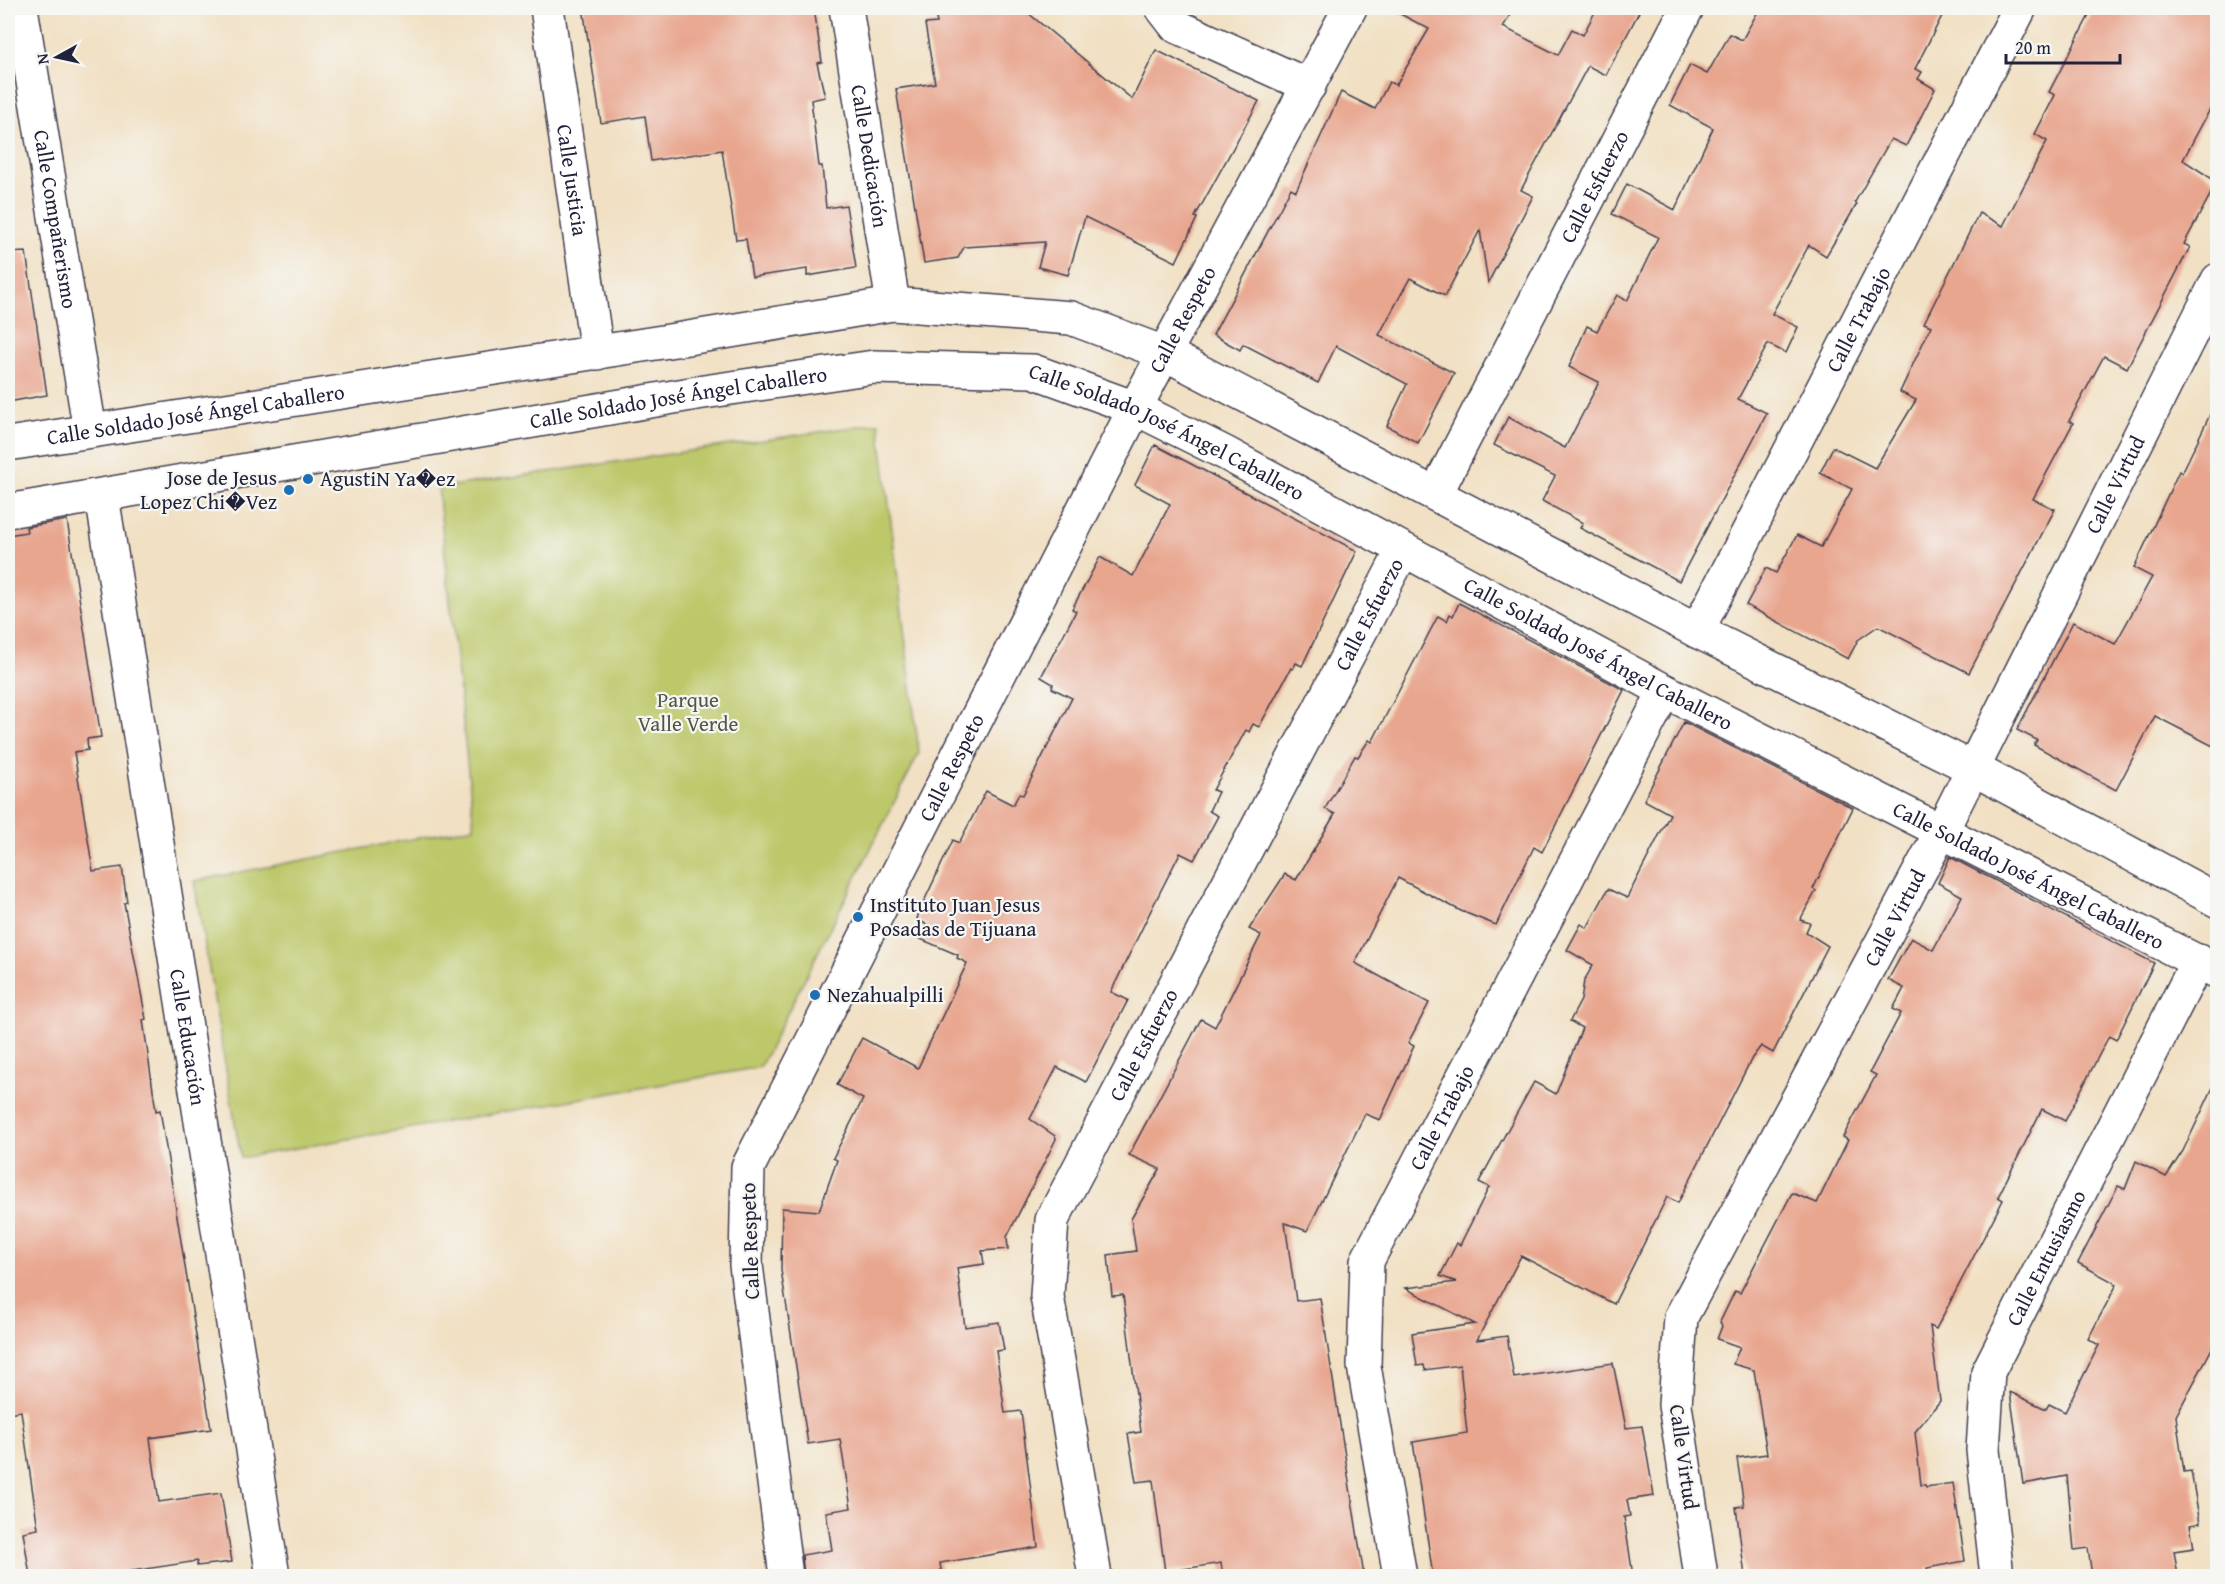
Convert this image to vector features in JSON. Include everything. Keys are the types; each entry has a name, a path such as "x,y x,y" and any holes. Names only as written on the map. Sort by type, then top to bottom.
{"street":[{"name":"Calle Compañerismo","path":"21,8 90,431"},
{"name":"Calle Justicia","path":"547,8 597,353"},
{"name":"Calle Dedicación","path":"846,8 893,304"},
{"path":"1162,8 1176,26 1309,86"},
{"name":"Calle Respeto","path":"786,1576 746,1265 748,1167 1164,352 1350,8"},
{"name":"Calle Esfuerzo","path":"1436,493 1687,8"},
{"name":"Calle Trabajo","path":"1697,631 2020,8"},
{"name":"Calle Virtud","path":"1701,1576 1675,1405 1681,1317 1942,830 2217,280"},
{"name":"Calle Soldado José Ángel Caballero","path":"8,444 597,353 893,304 1071,318 1164,352 1697,631 1972,768 2217,901"},
{"name":"Calle Soldado José Ángel Caballero","path":"8,511 697,393 874,367 1033,371 1136,408 1225,453 1665,691 2208,967"},
{"name":"Calle Educación","path":"102,496 273,1576"},
{"name":"Calle Esfuerzo","path":"1095,1576 1047,1296 1052,1220 1403,550"},
{"name":"Calle Trabajo","path":"1400,1576 1364,1366 1367,1261 1665,691"},
{"name":"Calle Entusiasmo","path":"1997,1576 1983,1450 1988,1372 2208,967"}],"green space":[{"name":"Parque Valle Verde","path":"879,423 919,753 760,1067 241,1158 194,881 474,827 438,488"}],"building":[{"path":"583,8 814,8 822,62 817,63 825,97 811,100 819,166 822,166 826,208 846,205 856,268 807,276 807,269 752,277 746,239 736,240 722,150 651,161 645,116 601,123"},
{"path":"934,8 1022,8 1132,99 1156,50 1259,101 1195,217 1197,218 1176,262 1085,217 1068,275 1038,267 1045,242 964,247 958,258 924,263 896,89 935,83 925,24 937,23"},
{"path":"1389,8 1514,8 1503,27 1558,55 1572,29 1583,35 1597,8 1641,8 1606,75 1588,66 1521,190 1533,196 1488,283 1480,230 1445,296 1410,278 1379,335 1454,373 1418,443 1387,426 1407,384 1336,346 1318,383 1243,344 1240,350 1213,335 1291,188 1296,191 1341,92 1375,109 1389,82 1396,85 1429,29"},
{"path":"1760,8 1946,8 1915,69 1922,72 1918,79 1935,89 1906,146 1891,139 1855,202 1857,204 1826,256 1809,245 1772,314 1798,327 1786,353 1768,344 1738,399 1767,413 1679,581 1580,528 1583,523 1542,501 1555,476 1494,445 1508,417 1565,448 1599,382 1569,367 1587,326 1597,331 1617,295 1627,301 1658,237 1612,214 1627,184 1675,210 1713,128 1670,105 1690,65 1707,74 1730,34 1742,40"},
{"path":"2093,8 2217,8 2217,96 2183,160 2217,182 2184,244 2190,247 2127,368 2104,356 2069,421 2073,423 2033,499 2055,509 1969,673 1878,626 1858,640 1848,659 1746,605 1766,568 1776,573 1797,535 1821,547 1852,489 1820,473 1833,447 1875,468 1916,400 1900,392 1931,326 1924,323 1979,213 2003,226 2047,141 2035,134 2055,95 2049,92"},
{"path":"26,252 47,395 8,402 8,253"},
{"path":"2217,400 2217,748 2155,716 2116,790 2034,745 2037,740 2017,730 2073,622 2115,644 2152,577 2134,568 2179,471 2182,473"},
{"path":"1155,445 1357,551 1302,666 1296,663 1293,669 1291,668 1259,727 1253,724 1249,732 1246,730 1213,790 1218,792 1209,811 1218,816 1194,860 1180,853 1111,992 1128,1000 1086,1082 1057,1067 1030,1119 1056,1139 1007,1237 1008,1249 982,1251 984,1264 957,1268 965,1327 999,1322 1004,1350 996,1351 1005,1413 1021,1411 1038,1547 940,1563 942,1576 804,1576 802,1555 832,1550 826,1512 851,1508 840,1439 808,1444 781,1270 782,1208 819,1211 837,1160 833,1158 863,1099 837,1085 862,1038 918,1068 967,963 957,958 958,955 918,938 927,925 917,919 919,912 953,840 959,843 986,791 1013,805 1019,794 1023,795 1072,698 1052,688 1053,684 1041,677 1076,611 1072,609 1100,557 1133,576 1170,504 1135,485"},
{"path":"67,520 101,737 87,739 88,750 74,752 93,871 122,867 127,902 124,903 146,1019 143,1020 156,1111 160,1110 211,1429 150,1438 159,1502 221,1493 232,1562 197,1566 197,1561 100,1576 30,1576 23,1532 38,1529 21,1411 8,1413 8,535 27,532 26,527"},
{"path":"1459,603 1624,690 1542,852 1534,847 1496,925 1461,911 1398,878 1355,963 1429,1003 1408,1043 1414,1046 1380,1120 1365,1114 1307,1231 1285,1223 1296,1301 1320,1298 1364,1576 1223,1576 1221,1563 1165,1572 1153,1480 1136,1482 1128,1434 1141,1432 1123,1295 1112,1296 1108,1255 1136,1251 1131,1219 1160,1169 1129,1155 1201,1019 1215,1027 1261,935 1249,929 1285,874 1296,880 1335,814 1325,809 1355,756 1358,757 1369,740 1372,742 1438,616 1447,621 1450,614 1453,616"},
{"path":"1684,722 1853,808 1813,889 1816,891 1800,920 1810,923 1806,932 1828,946 1773,1053 1761,1046 1752,1058 1678,1203 1667,1197 1614,1304 1521,1256 1477,1340 1507,1336 1514,1378 1613,1363 1626,1428 1642,1426 1654,1496 1627,1500 1630,1516 1624,1517 1633,1576 1433,1576 1413,1442 1467,1433 1460,1365 1425,1370 1424,1365 1417,1366 1412,1333 1475,1324 1405,1288 1457,1282 1440,1276 1457,1243 1460,1245 1489,1187 1479,1182 1534,1082 1556,1094 1582,1028 1570,1021 1581,1000 1584,981 1593,965 1567,950 1581,924 1587,928 1608,889 1627,898 1670,814 1644,800"},
{"path":"1950,857 2154,963 2116,1040 2109,1036 2065,1121 2042,1109 1998,1197 2003,1200 1987,1231 1936,1329 1930,1326 1940,1401 1915,1432 1921,1485 1926,1487 1953,1483 1965,1561 1927,1568 1929,1576 1745,1576 1736,1507 1744,1506 1737,1458 1767,1454 1754,1370 1733,1364 1740,1347 1717,1339 1722,1326 1720,1322 1735,1291 1740,1293 1792,1193 1817,1203 1848,1140 1843,1137 1876,1075 1870,1072 1901,1013 1893,1009 1904,988 1888,980 1911,938 1933,950 1962,896 1938,883"},
{"path":"2217,1079 2217,1339 2176,1416 2184,1472 2191,1471 2200,1523 2190,1525 2194,1548 2174,1551 2178,1576 2092,1576 2088,1548 2074,1550 2067,1476 2023,1484 2010,1392 2046,1409 2049,1404 2065,1412 2099,1345 2088,1339 2117,1284 2078,1263 2118,1186 2125,1189 2136,1161 2166,1177 2183,1151"}],"place":[{"name":"AgustiN Ya�ez","path":"308,479"},
{"name":"Jose de Jesus Lopez Chi�Vez","path":"289,490"},
{"name":"Instituto Juan Jesus Posadas de Tijuana","path":"858,917"},
{"name":"Nezahualpilli","path":"815,995"}]}
